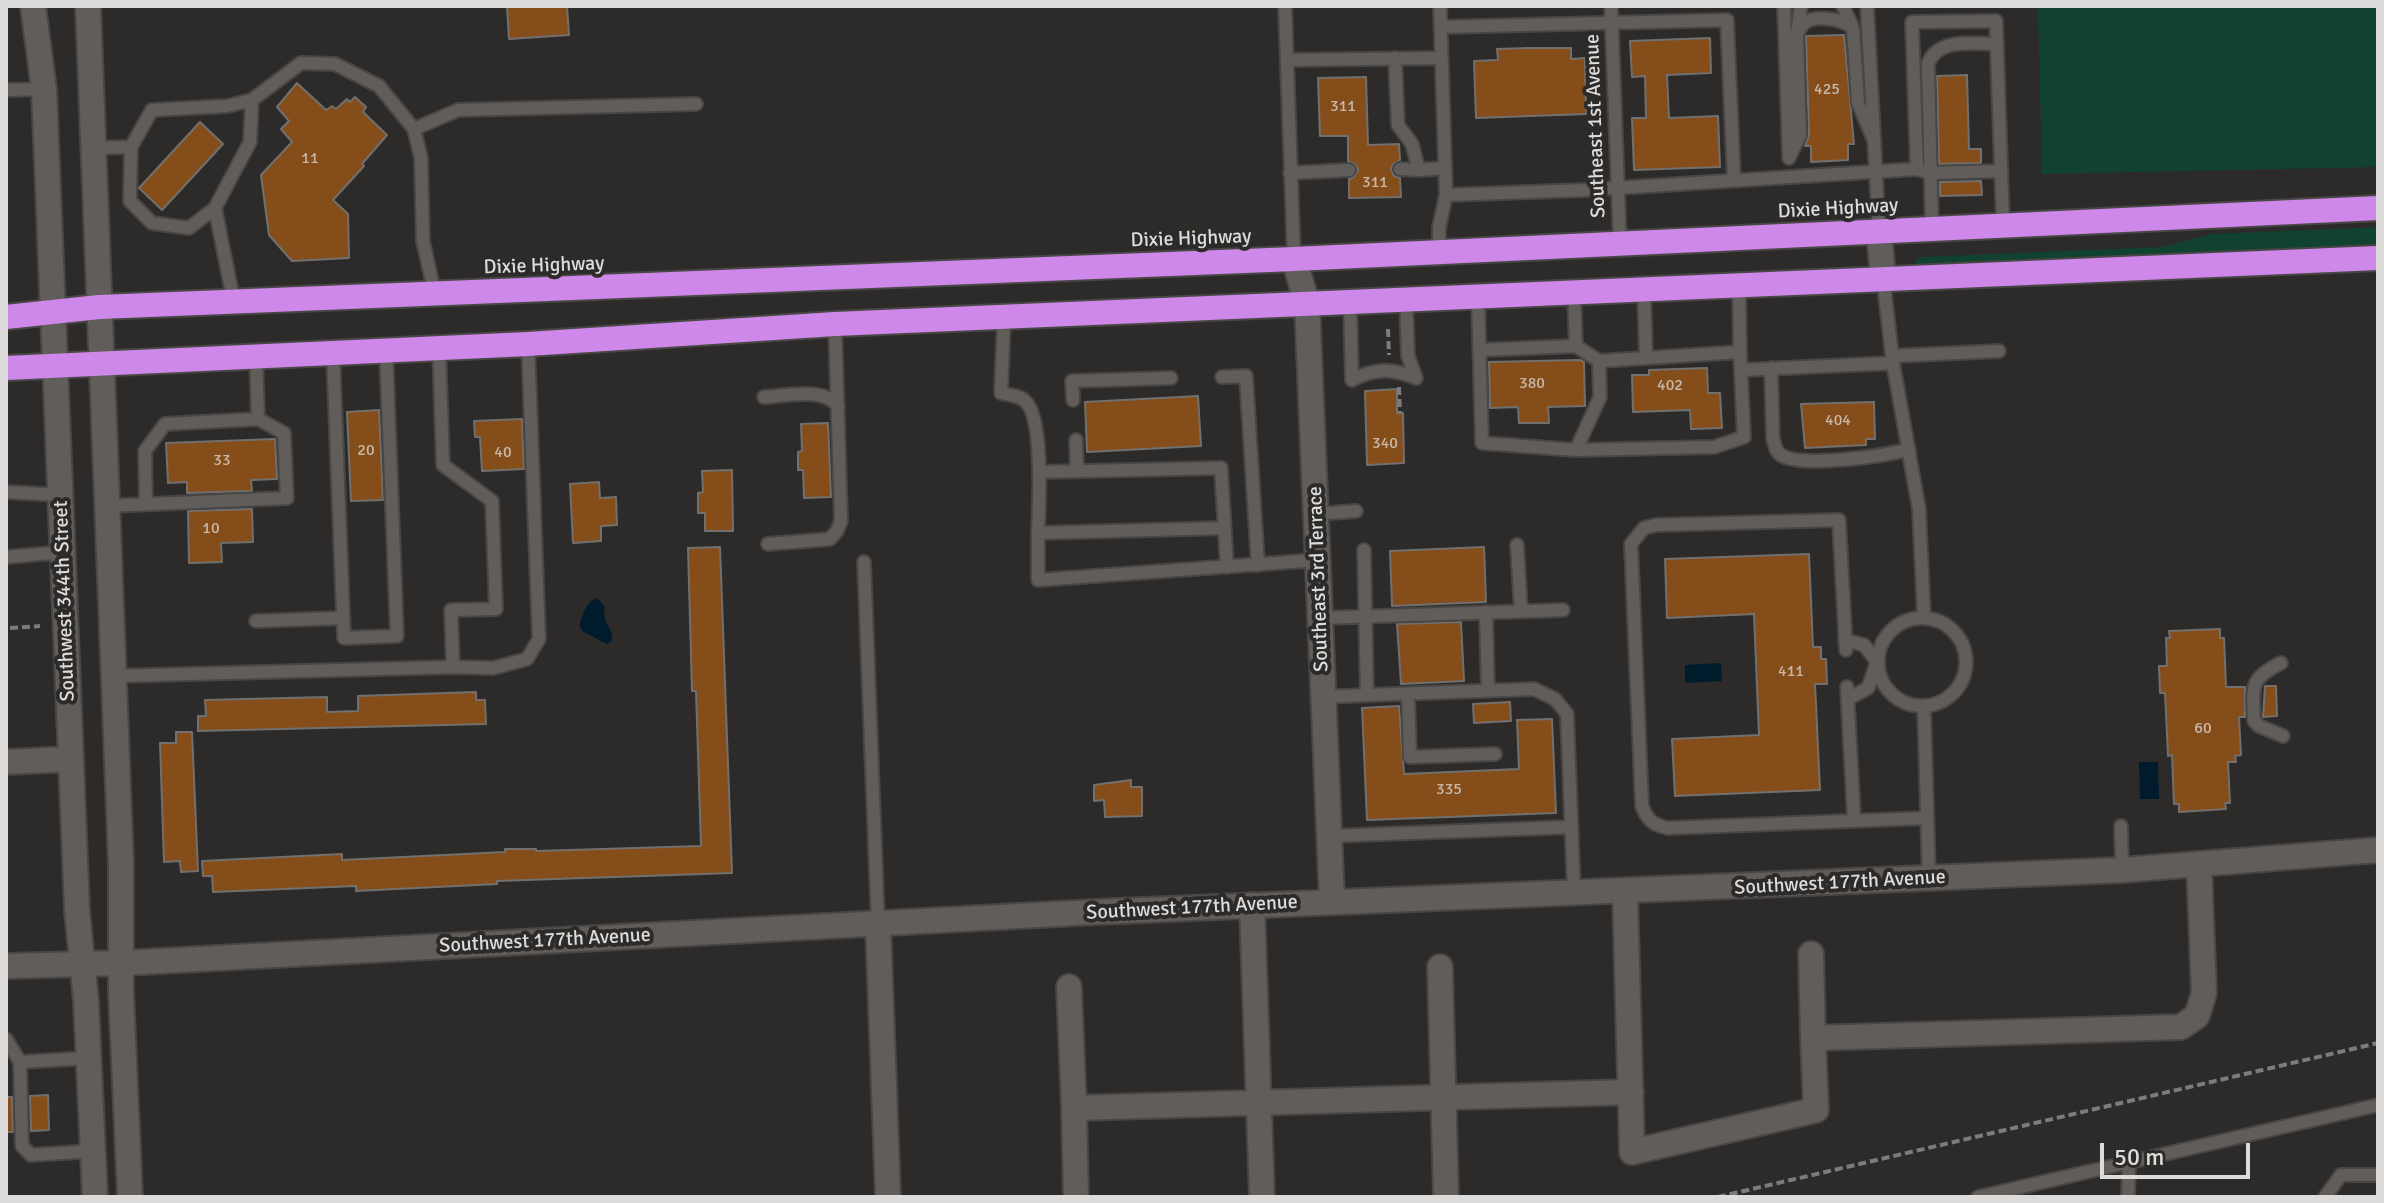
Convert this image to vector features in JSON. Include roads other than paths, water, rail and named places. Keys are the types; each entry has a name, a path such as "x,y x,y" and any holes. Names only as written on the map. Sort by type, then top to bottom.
{"highway":[{"name":"Dixie Highway","path":"6,317 99,307 1294,259 2378,208"},
{"path":"6,368 528,344 835,324 2378,258"}],"main road":[{"name":"Southwest 344th Street","path":"33,6 44,89 77,910 89,1058 95,1197"},
{"path":"88,6 123,926 130,1197"},
{"path":"1879,231 1883,278"},
{"name":"Southeast 3rd Terrace","path":"1294,259 1307,303 1332,902"},
{"path":"6,762 71,759"},
{"name":"Southwest 177th Avenue","path":"6,966 122,963 1252,905 2122,870 2378,850"},
{"path":"1813,1038 2181,1027 2197,1016 2204,993 2199,864"},
{"path":"1625,892 1632,1152 1816,1110 1811,954"},
{"path":"1252,905 1262,1197"},
{"path":"878,924 888,1197"},
{"path":"1440,967 1446,1197"},
{"path":"1069,987 1076,1197"},
{"path":"1074,1108 1631,1092"}],"lane":[{"path":"1285,6 1294,259"},
{"path":"1439,251 1439,228 1446,195 1440,6"},
{"name":"Southeast 1st Avenue","path":"1611,6 1620,244"},
{"path":"1727,6 1734,180"},
{"path":"1784,6 1790,176"},
{"path":"1789,158 1800,135 1797,34 1801,6"},
{"path":"1843,6 1853,29 1858,103 1873,138"},
{"path":"1867,6 1879,231"},
{"path":"1441,27 1727,20"},
{"path":"1797,34 1806,22 1811,21 1843,20 1853,29"},
{"path":"1917,169 1912,22 1996,21 2003,225"},
{"path":"1932,228 1927,72 1931,56 1945,45 1997,44"},
{"path":"1395,58 1398,125 1412,144 1419,170"},
{"path":"1287,60 1442,58"},
{"path":"252,100 250,142 215,208 189,228 152,223 130,201 131,147 152,110 227,106 252,100 301,63 335,64 379,86 414,129 421,158 423,241 435,295"},
{"path":"6,90 44,89"},
{"path":"414,129 458,110 696,104"},
{"path":"94,148 131,147"},
{"path":"1400,169 1445,168"},
{"path":"1446,195 1917,169 1930,173 2001,171"},
{"path":"1290,173 1349,170"},
{"path":"215,208 234,303"},
{"path":"1883,278 1893,360 1919,509 1924,617"},
{"path":"1478,297 1482,443 1576,450 1714,447 1744,437 1739,284"},
{"path":"1644,290 1646,358"},
{"path":"1574,292 1576,346"},
{"path":"1350,302 1352,380 1377,370 1389,369 1416,378 1408,356 1406,299"},
{"path":"1004,317 1001,393 1023,398 1033,409 1040,472 1038,580 1318,560"},
{"path":"768,544 830,539 841,521 835,324"},
{"path":"114,676 493,668 527,659 539,639 528,344"},
{"path":"1479,350 1576,346 1599,361 1740,352"},
{"path":"439,347 443,465 492,501 496,609 451,610 453,667"},
{"path":"333,352 344,638 397,636 386,350"},
{"path":"1741,370 1999,351"},
{"path":"256,356 258,419"},
{"path":"1576,450 1600,397 1599,361"},
{"path":"1771,368 1773,439 1775,449 1781,455 1814,460 1883,456 1909,449"},
{"path":"1222,377 1246,376 1258,565"},
{"path":"1073,400 1072,381 1171,378"},
{"path":"764,397 820,395 832,399 838,406"},
{"path":"107,506 287,498 284,433 258,419 165,424 145,451 146,504"},
{"path":"1076,440 1077,471"},
{"path":"1040,472 1221,468 1227,567"},
{"path":"6,492 60,495"},
{"path":"1317,514 1356,511"},
{"path":"1854,819 1848,693 1868,688 1877,662 1879,647 1897,625 1924,617 1939,621 1960,640 1965,654 1965,669 1951,695 1938,703 1924,706 1910,704 1887,689 1877,662 1864,645 1845,645 1839,520 1656,525 1644,528 1631,544 1642,806 1647,819 1657,826 1668,828 1926,818"},
{"path":"1038,533 1224,528"},
{"path":"1517,545 1521,611"},
{"path":"1364,550 1367,695"},
{"path":"6,557 63,552"},
{"path":"864,562 878,924"},
{"path":"1320,618 1563,610"},
{"path":"1486,612 1488,691"},
{"path":"256,621 342,618"},
{"path":"2281,663 2262,673 2255,683 2254,721 2283,736"},
{"path":"1323,697 1534,689 1555,699 1567,714 1574,894"},
{"path":"1408,694 1410,757 1495,754"},
{"path":"1924,706 1929,878"},
{"path":"2121,826 2122,870"},
{"path":"1329,836 1571,827"},
{"path":"6,1039 20,1062 22,1146 31,1155 93,1151"},
{"path":"20,1062 89,1058"},
{"path":"1978,1197 2378,1105"},
{"path":"2128,1197 2129,1163"},
{"path":"2325,1197 2341,1175 2378,1175"}],"water":[{"path":"597,598 605,607 605,618 612,636 612,641 607,644 582,631 579,625 588,605"},
{"path":"1721,663 1722,681 1685,683 1685,665"},
{"path":"2139,762 2158,762 2159,799 2140,799"}]}
